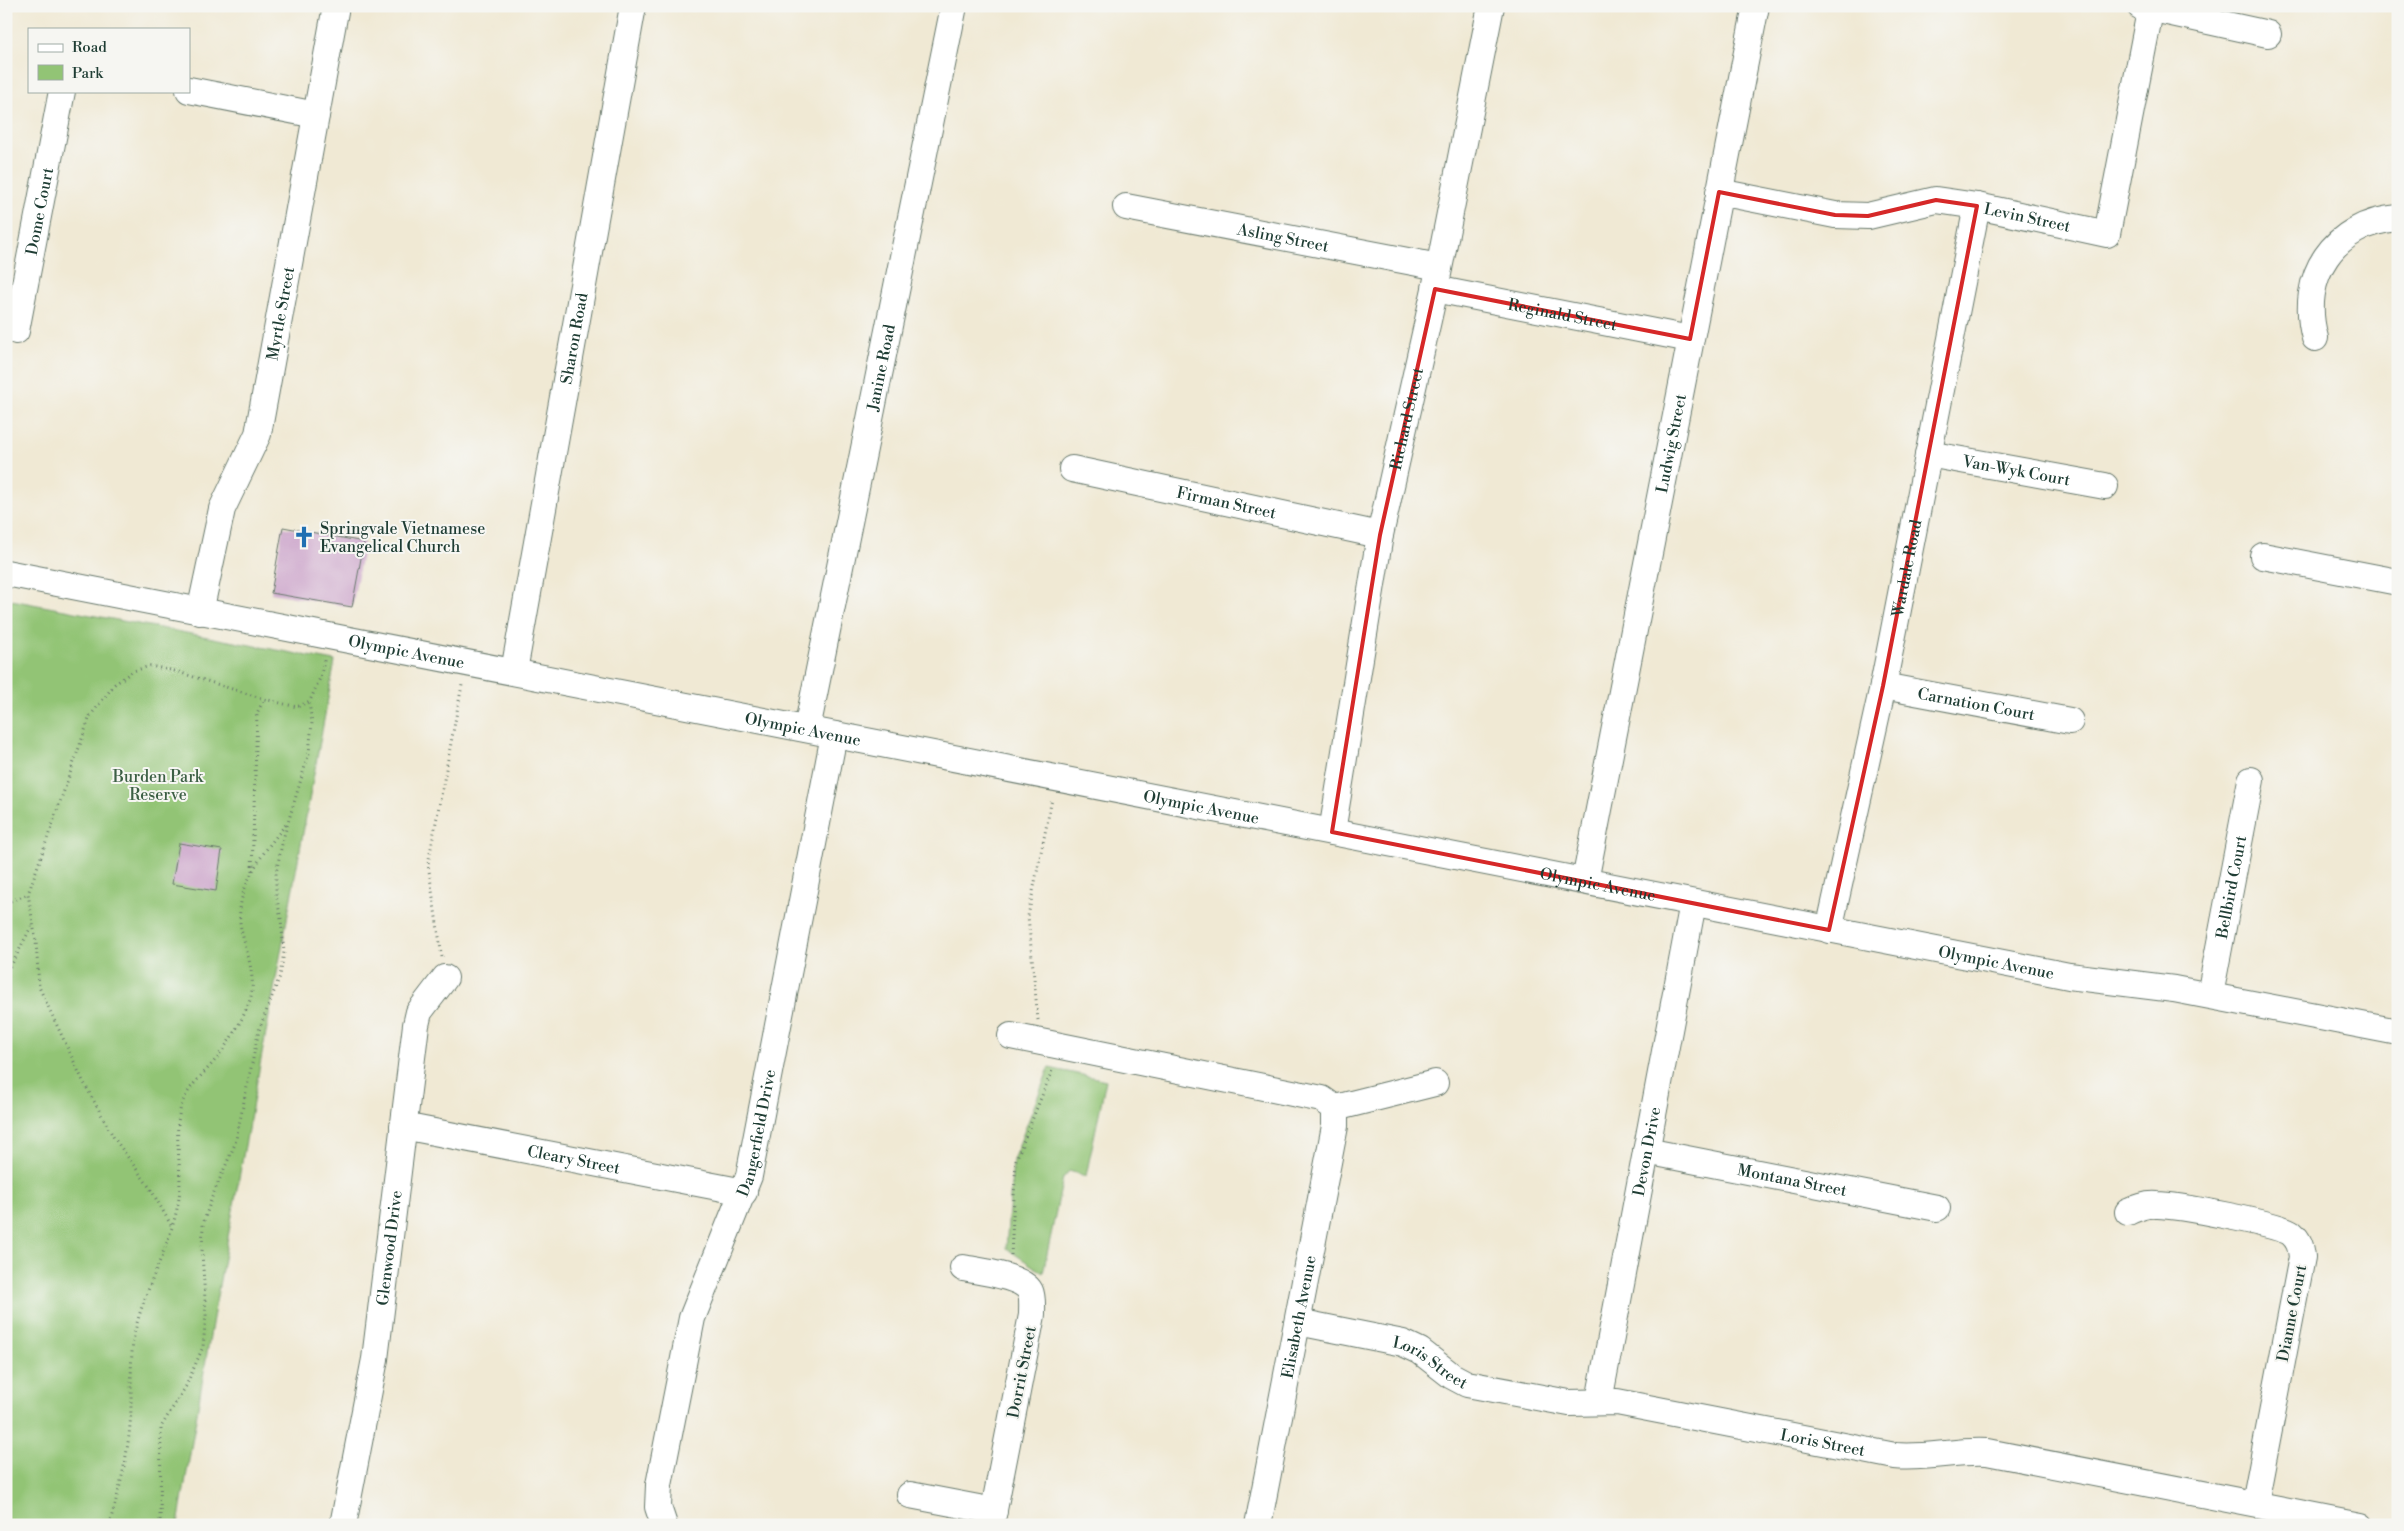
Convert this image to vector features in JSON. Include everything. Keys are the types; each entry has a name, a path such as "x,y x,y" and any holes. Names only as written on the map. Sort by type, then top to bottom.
{"street":[{"name":"Myrtle Street","path":"200,612 222,509 258,434 336,6"},
{"name":"Sharon Road","path":"514,671 633,6"},
{"name":"Janine Road","path":"807,729 954,6"},
{"name":"Richard Street","path":"1332,832 1380,535 1437,278 1491,6"},
{"name":"Ludwig Street","path":"1585,881 1756,6"},
{"path":"2147,7 2268,34"},
{"name":"Levin Street","path":"1719,192 1835,215 1868,216 1936,200 1977,206 2107,234 2147,7"},
{"path":"190,90 316,115"},
{"name":"Dome Court","path":"16,331 62,92"},
{"name":"Wardale Road","path":"1829,930 1883,686 1977,206"},
{"name":"Asling Street","path":"1126,207 1437,278"},
{"path":"2315,338 2310,315 2311,301 2319,269 2324,258 2334,246 2352,232 2373,222 2398,218"},
{"name":"Reginald Street","path":"1437,278 1690,339"},
{"name":"Van-Wyk Court","path":"1928,454 2104,486"},
{"name":"Firman Street","path":"1072,469 1380,535"},
{"path":"2263,556 2398,582"},
{"name":"Olympic Avenue","path":"6,574 514,671 2069,976 2210,995 2398,1032"},
{"name":"Carnation Court","path":"1883,686 2070,721"},
{"name":"Dangerfield Drive","path":"664,1525 658,1507 659,1485 690,1324 744,1192 834,735"},
{"name":"Bellbird Court","path":"2210,995 2251,780"},
{"name":"Devon Drive","path":"1599,1401 1693,903"},
{"name":"Glenwood Drive","path":"343,1525 375,1359 403,1126 419,1012 445,978"},
{"path":"1011,1036 1322,1099 1335,1108 1435,1083"},
{"name":"Elisabeth Avenue","path":"1258,1525 1335,1126 1335,1108"},
{"name":"Cleary Street","path":"403,1126 744,1192"},
{"name":"Montana Street","path":"1646,1151 1938,1208"},
{"name":"Dianne Court","path":"2128,1212 2145,1206 2168,1205 2268,1224 2290,1232 2301,1247 2302,1257 2254,1503"},
{"name":"Dorrit Street","path":"963,1268 1009,1278 1025,1285 1031,1292 1032,1315 993,1518"},
{"name":"Loris Street","path":"1298,1322 1403,1343 1420,1351 1452,1376 1467,1384 1569,1403 1618,1402 1895,1456 1923,1457 1967,1451 1987,1452 2360,1525"},
{"path":"910,1495 993,1518"}],"path":[{"path":"160,1525 161,1427 197,1364 203,1347 206,1315 202,1252 203,1224 212,1197 235,1144 259,1030 280,976 284,952 282,919 276,895 276,873 289,820 309,753 312,723 309,702 320,678 329,636"},
{"path":"445,978 428,864 466,662"},
{"path":"171,1225 150,1188 110,1130 82,1081 46,1004 39,987 36,940 28,894 90,716 115,684 133,671 150,666 175,671 264,699 297,707 309,702"},
{"path":"251,874 257,713 264,699"},
{"path":"1009,1278 1016,1160 1054,1067 1043,1065 1028,916 1056,778"},
{"path":"109,1525 120,1490 130,1426 136,1328 159,1265 179,1199 181,1167 179,1124 182,1102 194,1084 217,1058 242,1018 251,998 252,978 241,927 240,906 251,874 289,820"},
{"path":"6,902 28,894"},
{"path":"6,970 12,964 33,923"}],"highlighted area":[{"path":"1719,192 1835,215 1868,216 1936,200 1977,206 1883,686 1829,930 1332,832 1380,535 1435,289 1690,339"}],"green space":[{"name":"Burden Park Reserve","path":"6,599 335,661 213,1318 178,1525 6,1525"},
{"path":"1049,1068 1106,1080 1086,1176 1069,1171 1063,1178 1043,1273 1006,1248 1013,1160"}],"building":[{"path":"283,527 364,542 352,607 271,593"},
{"path":"179,843 222,850 216,891 172,884"}],"place":[{"name":"Springvale Vietnamese Evangelical Church","path":"304,537"}]}
